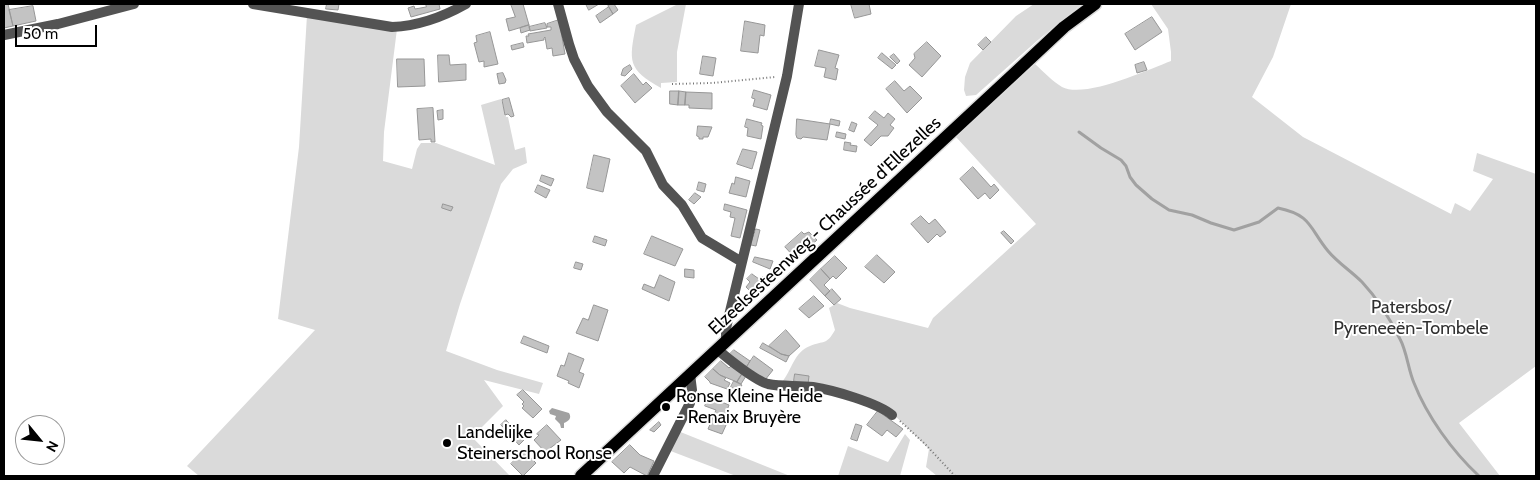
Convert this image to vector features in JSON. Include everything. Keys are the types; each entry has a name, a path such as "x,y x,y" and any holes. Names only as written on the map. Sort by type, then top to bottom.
{"main road":[{"name":"Elzeelsesteenweg - Chaussée d'Ellezelles","path":"580,476 1050,40 1095,4"}],"street":[{"path":"4,35 58,24 134,4"},
{"path":"253,4 392,27 430,21 466,4"},
{"path":"558,4 571,52 588,86 607,112 646,152 663,186 682,205 702,238 742,262"},
{"path":"799,4 788,76 722,345 727,358 766,384 814,387 884,409 892,415"},
{"path":"653,476 690,403 692,390 690,374"}],"path":[{"path":"672,84 712,83 788,76"},
{"path":"892,415 916,434 955,476"}],"green space":[{"path":"678,4 686,4 677,52 677,82 661,83 661,88 642,75 633,63 632,47 636,25"},
{"path":"1034,4 1082,4 976,95 966,96 964,90 965,77 970,63 1016,16"},
{"name":"Patersbos/ Pyreneeën-Tombele","path":"1151,4 1291,4 1273,57 1252,97 1303,137 1451,214 1455,203 1470,211 1493,179 1473,171 1477,153 1536,174 1536,366 1459,423 1500,476 937,476 926,467 929,449 887,408 782,382 800,352 810,346 827,341 832,335 835,330 829,308 837,303 928,328 933,318 1036,224 956,137 1035,64 1058,85 1072,90 1116,82 1171,61 1168,29"},
{"path":"307,15 397,29 384,132 383,161 412,169 417,149 421,143 436,143 495,165 481,105 501,99 506,117 508,117 515,150 525,147 527,163 513,169 501,184 446,351 497,370 543,383 539,394 484,380 503,406 472,437 510,476 199,476 187,466 315,330 278,319 299,147"},
{"path":"678,431 790,476 736,476 668,450"},
{"path":"905,434 910,440 900,476 838,476 848,446 888,462"}],"shaded area":[{"path":"552,408 569,413 570,418 564,423 564,428 561,428 555,419 556,416 550,414 549,411"}],"building":[{"path":"4,4 8,4 13,26 4,28"},
{"path":"327,4 339,4 338,10 326,9"},
{"path":"426,4 439,4 440,9 411,17 408,8 414,6 415,9 426,7"},
{"path":"511,4 523,4 529,25 509,31 506,19 515,17"},
{"path":"586,4 599,4 589,10"},
{"path":"612,4 618,10 613,14 608,6"},
{"path":"851,4 869,4 871,14 855,18"},
{"path":"33,6 36,21 13,26 9,10"},
{"path":"609,7 613,14 600,23 596,16"},
{"path":"1152,17 1162,32 1135,50 1125,34"},
{"path":"559,20 565,54 553,56 552,48 547,49 545,37 544,40 527,43 526,36 529,36 528,34 551,30 551,27 547,27 547,24"},
{"path":"745,21 765,25 764,36 760,35 758,53 741,51"},
{"path":"545,23 547,28 530,31 529,27"},
{"path":"529,25 530,30 521,33 520,28"},
{"path":"490,32 498,64 484,67 484,61 479,62 474,43 477,42 476,36"},
{"path":"986,37 991,42 983,50 978,45"},
{"path":"927,42 941,56 922,77 909,65 915,58 914,54"},
{"path":"523,43 524,47 512,50 511,46"},
{"path":"819,50 839,55 835,68 838,69 836,80 824,77 826,68 815,66"},
{"path":"882,53 896,65 892,69 878,58"},
{"path":"894,54 900,61 897,64 890,57"},
{"path":"438,55 449,55 450,65 466,64 466,80 439,82"},
{"path":"703,56 716,58 713,76 700,74"},
{"path":"397,59 424,59 425,86 398,87"},
{"path":"1144,62 1147,70 1137,73 1135,65"},
{"path":"630,65 632,69 625,76 621,75 623,69"},
{"path":"503,73 506,80 505,83 499,84 497,74"},
{"path":"634,74 643,85 646,82 652,88 635,103 621,86"},
{"path":"895,81 904,91 910,86 922,98 907,113 886,89"},
{"path":"754,90 771,95 767,110 753,106 755,99 752,98"},
{"path":"670,91 679,91 678,105 670,104"},
{"path":"679,91 686,92 685,105 678,105"},
{"path":"686,92 712,93 712,109 689,108 689,105 685,105"},
{"path":"509,98 514,116 511,117 508,114 505,115 502,100"},
{"path":"433,108 435,142 431,142 431,139 419,140 417,109"},
{"path":"443,110 443,119 438,120 437,111"},
{"path":"875,111 884,118 888,113 895,119 890,125 894,128 888,136 881,136 871,146 864,140 878,125 869,118"},
{"path":"747,119 762,123 761,139 747,136 748,128 745,127"},
{"path":"797,119 830,124 827,140 797,138"},
{"path":"831,119 840,121 839,126 830,124"},
{"path":"852,122 857,124 854,132 849,130"},
{"path":"698,126 712,127 708,137 699,139 697,136"},
{"path":"837,132 846,134 845,139 836,137"},
{"path":"845,142 857,146 856,152 844,150"},
{"path":"743,149 757,152 752,169 737,164"},
{"path":"594,155 610,159 603,192 587,188"},
{"path":"973,167 991,187 994,184 999,190 990,199 985,193 978,199 960,179"},
{"path":"542,175 554,179 551,186 540,181"},
{"path":"736,177 750,181 746,197 729,193"},
{"path":"699,182 706,184 704,192 697,190"},
{"path":"538,185 550,190 546,198 535,192"},
{"path":"695,193 701,197 694,204 689,200"},
{"path":"443,204 453,207 451,211 442,208"},
{"path":"725,204 747,210 740,238 731,236 735,218 730,217 731,212 724,210"},
{"path":"921,216 929,224 935,219 946,232 940,237 937,234 928,243 911,224"},
{"path":"756,229 760,230 756,246 751,245"},
{"path":"1004,231 1014,241 1011,244 1001,233"},
{"path":"802,232 804,234 809,232 817,240 796,259 785,247"},
{"path":"595,236 607,240 605,246 593,242"},
{"path":"652,236 683,249 675,266 644,254"},
{"path":"877,255 895,272 884,283 865,267"},
{"path":"835,256 847,268 836,279 833,276 830,279 821,269"},
{"path":"755,257 773,261 770,269 753,262"},
{"path":"576,262 583,264 581,270 574,268"},
{"path":"685,269 694,270 694,278 685,277"},
{"path":"821,269 830,279 824,285 830,291 825,296 810,280"},
{"path":"752,274 759,279 762,276 769,284 752,300 747,294 750,291 746,287 750,282 747,279"},
{"path":"660,275 675,282 669,301 642,289 644,284 654,288"},
{"path":"832,289 841,299 834,305 825,296"},
{"path":"814,296 824,306 809,318 799,309"},
{"path":"594,305 608,310 598,341 576,333 583,318 588,320"},
{"path":"786,330 800,346 789,356 781,354 769,346"},
{"path":"524,336 549,346 547,353 521,343"},
{"path":"763,343 781,354 789,356 786,362 760,348"},
{"path":"734,350 750,361 746,368 728,356"},
{"path":"569,353 584,359 579,372 584,374 579,388 557,376 561,365 564,366"},
{"path":"754,356 773,370 765,380 746,368"},
{"path":"721,361 729,368 731,366 742,374 737,382 720,375 713,369"},
{"path":"713,369 730,383 727,389 710,383 705,377"},
{"path":"742,374 746,376 741,384 737,382"},
{"path":"795,374 809,376 808,384 794,381"},
{"path":"734,381 742,385 738,391 731,387"},
{"path":"523,390 542,409 533,418 522,408 524,402 517,395"},
{"path":"709,397 729,405 726,413 731,414 722,434 708,429 716,410 705,406"},
{"path":"878,411 903,429 896,437 887,430 882,436 867,425"},
{"path":"506,420 524,440 519,445 501,425"},
{"path":"659,422 661,425 654,432 650,430"},
{"path":"856,424 862,426 857,441 851,439"},
{"path":"547,425 561,440 545,452 534,440 539,435 537,434"},
{"path":"630,445 640,455 654,461 647,476 630,467 624,473 612,462"},
{"path":"524,451 536,463 523,476 511,464"}],"waterway":[{"path":"1079,132 1121,160 1136,185 1169,210 1192,215 1234,230 1259,222 1278,208 1297,214 1309,223 1328,251 1368,288 1378,302 1402,344 1412,378 1426,408 1441,433 1479,476"}],"place":[{"name":"Ronse Kleine Heide - Renaix Bruyère","path":"666,407"},
{"name":"Landelijke Steinerschool Ronse","path":"447,443"}]}
